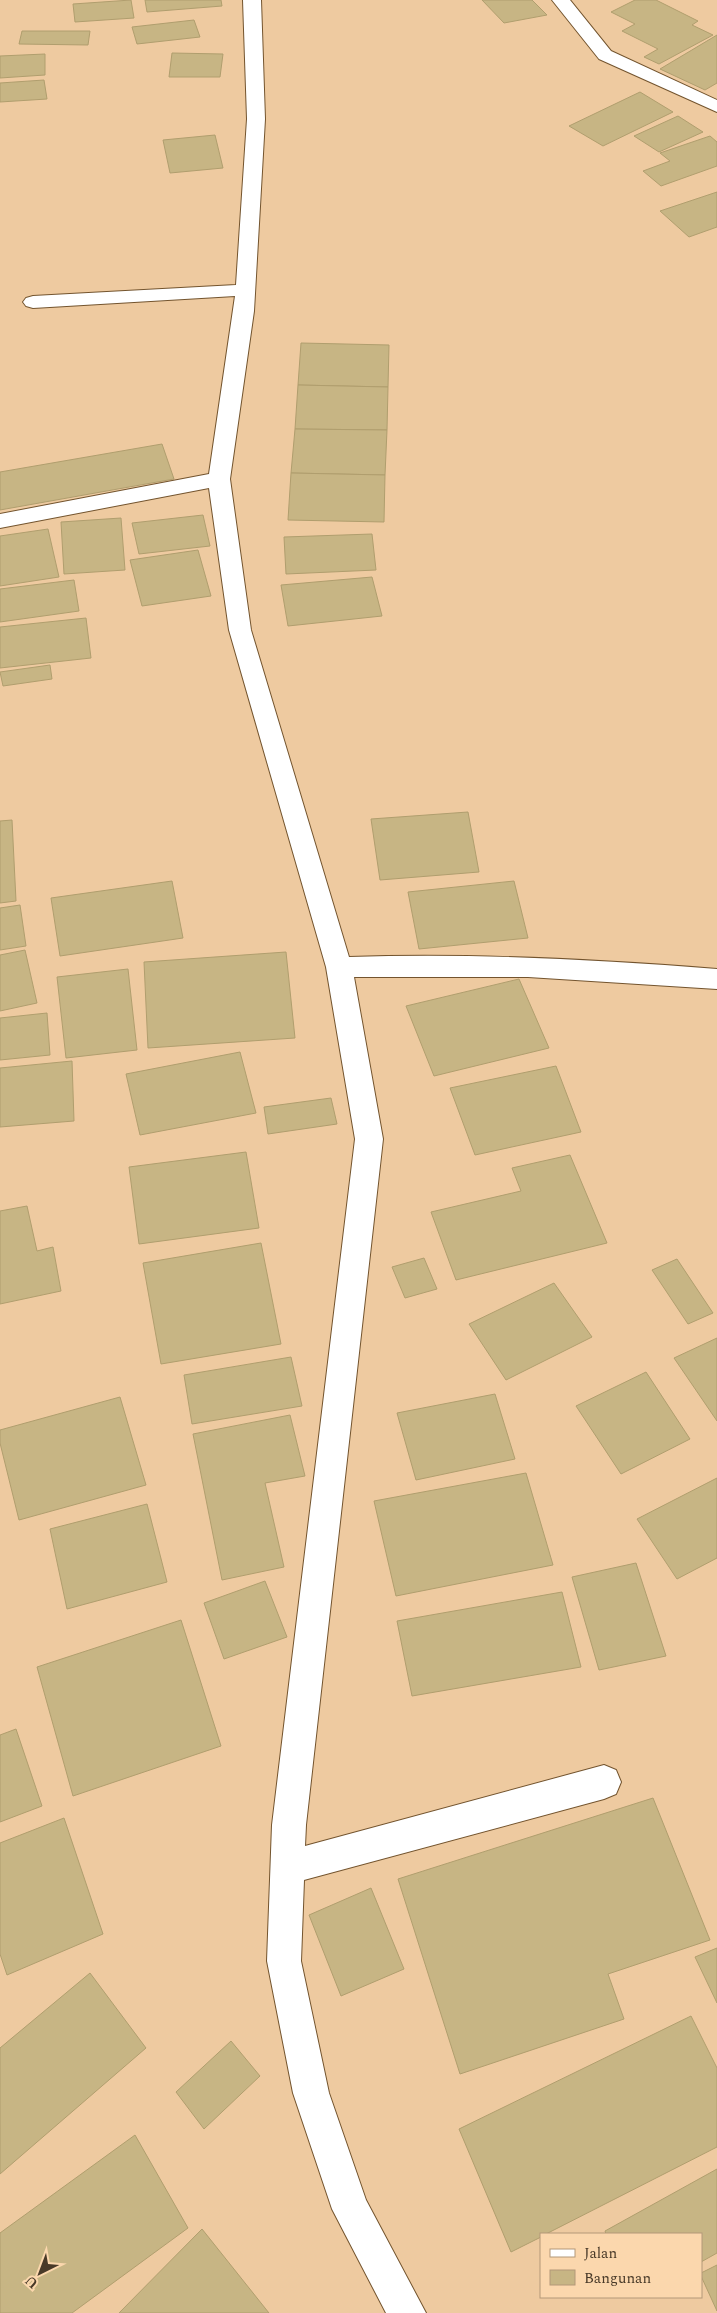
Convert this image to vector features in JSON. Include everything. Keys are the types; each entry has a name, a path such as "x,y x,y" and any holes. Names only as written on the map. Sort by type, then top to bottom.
{"street":[{"path":"252,0 256,119 245,290 219,479 240,630 338,967 369,1139 289,1825 284,1961 311,2093 350,2209 407,2313"},
{"path":"561,0 605,55 717,107"},
{"path":"33,302 245,290"},
{"path":"0,521 219,479"},
{"path":"338,967 421,964 584,969 717,979"},
{"path":"287,1868 604,1782"}],"building":[{"path":"131,0 134,18 75,22 73,4"},
{"path":"145,0 221,0 222,6 147,12"},
{"path":"482,0 532,0 547,15 504,23"},
{"path":"635,0 656,0 698,21 692,25 713,35 659,64 644,57 658,49 622,31 635,24 611,12"},
{"path":"194,20 200,37 137,44 132,27"},
{"path":"22,31 90,31 88,45 19,44"},
{"path":"717,35 717,83 705,90 660,69"},
{"path":"172,53 223,54 220,77 169,77"},
{"path":"45,54 45,75 0,78 0,56"},
{"path":"44,80 47,99 0,102 0,83"},
{"path":"640,92 673,112 603,146 569,126"},
{"path":"678,116 703,132 659,152 634,136"},
{"path":"215,135 223,168 170,173 163,140"},
{"path":"710,136 717,142 717,166 661,186 643,171 670,161 660,153"},
{"path":"717,192 717,227 689,237 660,211"},
{"path":"301,343 389,345 388,387 298,385"},
{"path":"298,385 388,387 387,430 295,429"},
{"path":"295,429 387,430 385,475 291,473"},
{"path":"162,444 174,479 0,510 0,472"},
{"path":"291,473 385,475 384,522 288,520"},
{"path":"203,515 210,546 139,554 132,523"},
{"path":"121,518 125,570 64,574 61,522"},
{"path":"48,529 59,577 0,586 0,536"},
{"path":"372,534 376,570 286,574 284,537"},
{"path":"198,550 211,596 142,606 130,560"},
{"path":"372,577 382,616 288,626 281,585"},
{"path":"74,580 79,611 0,622 0,589"},
{"path":"86,618 91,658 0,668 0,627"},
{"path":"50,665 52,679 3,686 0,672"},
{"path":"468,812 479,872 380,880 371,819"},
{"path":"12,820 16,901 0,903 0,821"},
{"path":"172,881 183,938 60,956 51,898"},
{"path":"514,881 528,938 419,949 408,892"},
{"path":"20,905 26,946 0,950 0,908"},
{"path":"25,950 37,1003 0,1011 0,955"},
{"path":"286,952 295,1038 148,1048 144,962"},
{"path":"128,969 137,1050 66,1058 57,977"},
{"path":"519,979 549,1048 434,1076 406,1006"},
{"path":"47,1013 50,1055 0,1060 0,1018"},
{"path":"240,1052 256,1113 140,1135 126,1074"},
{"path":"72,1061 74,1121 0,1127 0,1068"},
{"path":"556,1066 581,1132 475,1155 450,1088"},
{"path":"331,1098 337,1124 268,1134 264,1107"},
{"path":"246,1152 259,1228 139,1244 129,1167"},
{"path":"570,1155 607,1243 456,1280 431,1212 521,1191 512,1168"},
{"path":"27,1206 37,1251 53,1247 61,1291 0,1304 0,1211"},
{"path":"261,1243 281,1344 161,1364 143,1263"},
{"path":"424,1258 437,1289 405,1298 392,1267"},
{"path":"677,1259 713,1313 688,1324 652,1270"},
{"path":"554,1283 592,1337 506,1380 469,1324"},
{"path":"717,1338 717,1421 674,1358"},
{"path":"291,1357 302,1406 192,1424 184,1375"},
{"path":"646,1372 690,1439 621,1474 576,1406"},
{"path":"495,1394 515,1459 416,1480 397,1413"},
{"path":"120,1397 146,1485 19,1520 0,1443 0,1430"},
{"path":"290,1415 305,1476 265,1483 284,1567 222,1580 193,1434"},
{"path":"526,1473 553,1565 396,1596 374,1501"},
{"path":"717,1478 717,1558 677,1579 637,1519"},
{"path":"147,1504 167,1582 67,1609 50,1529"},
{"path":"636,1563 666,1656 599,1670 572,1577"},
{"path":"265,1581 287,1637 224,1659 204,1603"},
{"path":"562,1592 581,1667 412,1696 397,1621"},
{"path":"181,1620 221,1746 73,1796 37,1667"},
{"path":"16,1729 42,1806 0,1822 0,1735"},
{"path":"653,1798 710,1940 608,1974 624,2019 460,2074 398,1879"},
{"path":"64,1818 103,1934 7,1975 0,1954 0,1843"},
{"path":"371,1888 404,1969 341,1996 309,1915"},
{"path":"717,1948 717,2003 695,1957"},
{"path":"90,1973 146,2048 0,2174 0,2048"},
{"path":"691,2016 717,2068 717,2147 548,2233 540,2233 540,2238 511,2252 459,2129"},
{"path":"231,2041 260,2076 204,2129 176,2092"},
{"path":"135,2135 188,2228 72,2313 0,2313 0,2233"},
{"path":"717,2169 717,2253 702,2261 702,2233 606,2233 605,2231"},
{"path":"202,2229 269,2313 119,2313"},
{"path":"717,2265 717,2311 702,2278 702,2272"}]}
